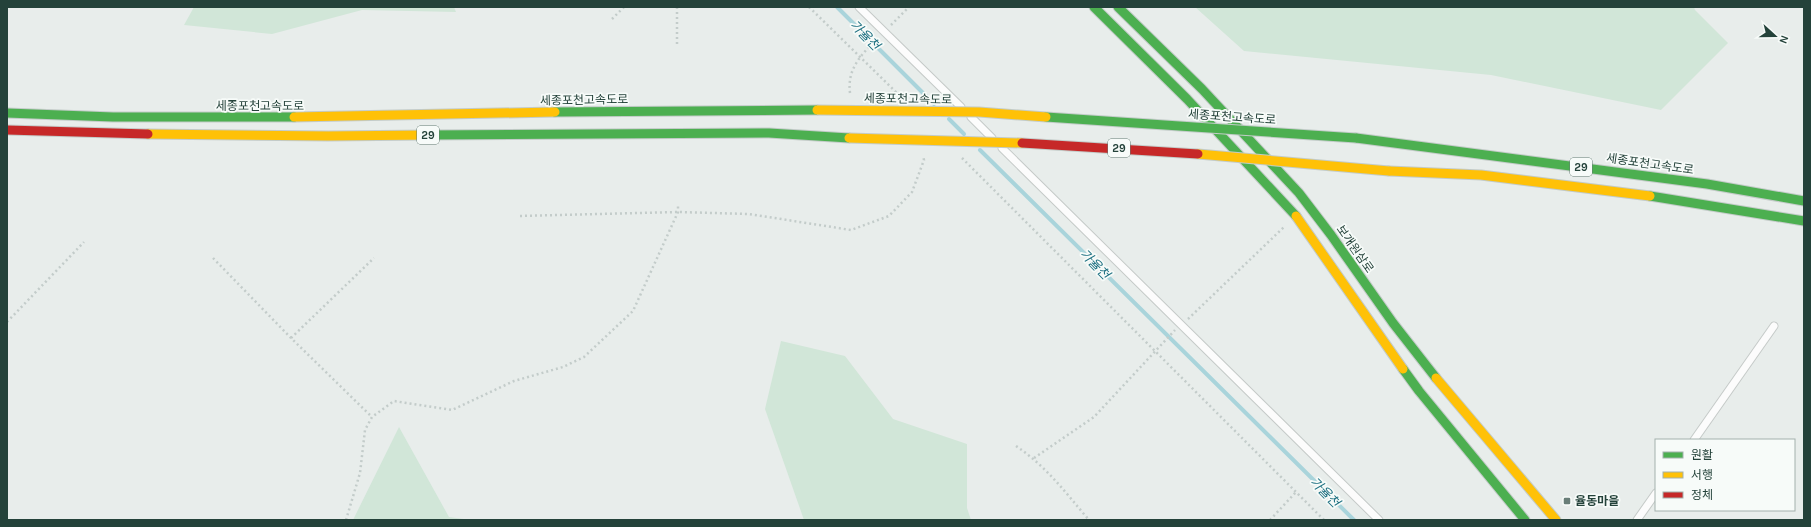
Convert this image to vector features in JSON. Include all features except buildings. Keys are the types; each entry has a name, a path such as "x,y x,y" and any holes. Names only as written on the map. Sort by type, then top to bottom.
{"main road":[{"path":"1094,7 1187,98 1296,216 1419,391 1525,520"},
{"name":"보개원삼로","path":"1118,7 1202,89 1299,193 1393,323 1448,395 1556,520"},
{"name":"세종포천고속도로","path":"7,113 113,117 260,118 628,111 817,110 978,112 1356,138 1707,184 1804,201"},
{"name":"29","path":"7,130 98,133 328,136 769,132 849,138 1055,144 1217,155 1389,172 1481,175 1642,195 1804,221"}],"lane":[{"path":"859,7 882,34 1179,327 1379,520"},
{"path":"1695,439 1774,326"},
{"path":"1637,520 1655,494"}],"path":[{"path":"612,19 624,7"},
{"path":"677,7 677,45"},
{"path":"809,7 899,96"},
{"path":"856,97 850,93 850,75 860,57 909,7"},
{"path":"520,216 678,212 749,214 851,230 890,216 912,192 924,160 922,154"},
{"path":"961,157 1324,520"},
{"path":"346,520 360,473 364,430 372,416 394,401 452,410 514,381 563,367 584,357 633,311 678,212 678,204"},
{"path":"1034,458 1094,417 1160,345 1296,216"},
{"path":"7,322 84,242"},
{"path":"213,258 291,338 372,416"},
{"path":"291,338 374,258"},
{"path":"1016,446 1034,458 1051,474 1089,520"},
{"path":"1270,520 1296,492"}],"green space":[{"path":"194,7 454,7 456,12 362,10 272,34 184,25"},
{"path":"1195,7 1694,7 1695,10 1728,43 1661,110 1491,75 1244,51"},
{"path":"781,341 845,356 893,419 967,444 967,508 971,520 804,520 765,409"},
{"path":"399,427 449,517 471,520 353,520"}],"waterway":[{"name":"가율천","path":"837,7 934,104"},
{"name":"가율천","path":"949,119 964,134"},
{"name":"가율천","path":"980,150 1354,520"}],"traffic: fast":[{"path":"1094,7 1187,99 1296,216"},
{"path":"1118,7 1202,89 1299,193 1331,235 1393,323 1436,378"},
{"path":"555,112 817,110"},
{"path":"7,113 113,117 294,117"},
{"path":"1046,117 1356,138"},
{"path":"428,135 769,133 849,138"},
{"path":"1356,138 1707,184 1804,201"},
{"path":"1650,196 1804,221"},
{"path":"1403,369 1419,391 1525,520"}],"traffic: slow":[{"path":"817,110 979,112 1046,117"},
{"path":"294,117 555,112"},
{"path":"148,134 328,136 428,135"},
{"path":"849,138 1022,143"},
{"path":"1198,154 1389,171"},
{"path":"1389,171 1481,175 1650,196"},
{"path":"1296,216 1403,369"},
{"path":"1436,378 1556,520"}],"traffic: jam":[{"path":"7,130 148,134"},
{"path":"1022,143 1198,154"}],"place":[{"name":"율동마을","path":"1567,501"}]}
